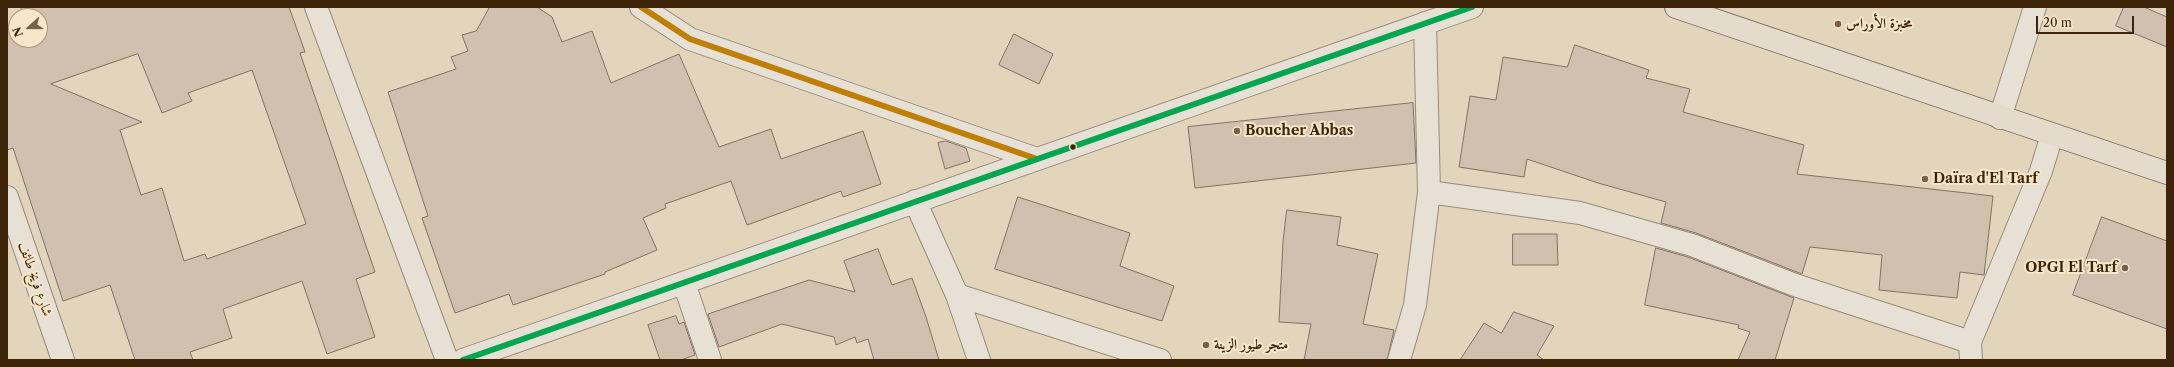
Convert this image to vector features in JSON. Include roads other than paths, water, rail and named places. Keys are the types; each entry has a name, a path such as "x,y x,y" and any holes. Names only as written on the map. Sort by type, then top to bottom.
{"main road":[{"path":"1676,7 2000,118 2167,173"}],"street":[{"path":"316,7 447,360"},
{"path":"641,7 690,39 1037,159"},
{"path":"462,360 1472,7"},
{"path":"2000,118 2035,7"},
{"path":"1399,360 1415,305 1429,192 1425,23"},
{"path":"1429,192 1580,213 1692,245 1971,351 2041,171 2052,135"},
{"name":"شارع فريخ طائف","path":"7,197 63,360"},
{"path":"915,201 957,295 979,360"},
{"path":"684,283 710,360"},
{"path":"957,295 1160,360"}],"place":[{"name":"مخبزة الأوراس","path":"1838,24"},
{"name":"Boucher Abbas","path":"1237,131"},
{"name":"Daïra d'El Tarf","path":"1925,179"},
{"name":"OPGI El Tarf","path":"2125,268"},
{"name":"متجر طيور الزينة","path":"1206,345"}]}
